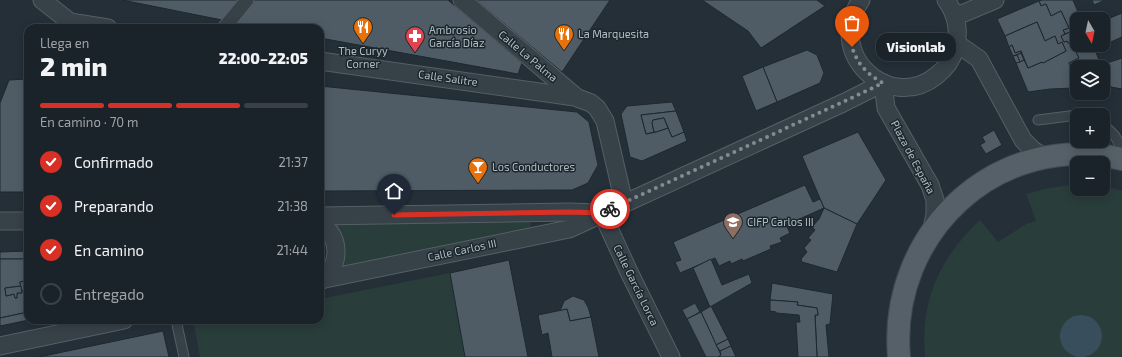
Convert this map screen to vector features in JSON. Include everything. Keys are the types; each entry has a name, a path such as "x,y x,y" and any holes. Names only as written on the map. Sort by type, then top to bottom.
{"main road":[{"name":"Plaza de España","path":"899,357 898,323 903,293 908,275 918,252 931,232 954,205 982,183 1012,168 1045,158 1059,155 1087,154 1122,159"}],"street":[{"path":"227,24 247,0"},
{"name":"Calle La Palma","path":"462,0 575,97"},
{"path":"857,1 850,28 850,41 853,53 864,70 876,79 891,85 909,86 917,85 940,73 954,52 957,28 954,15 946,0"},
{"path":"954,15 964,13 995,0"},
{"path":"52,3 70,22 83,24"},
{"path":"956,43 979,59 1023,140 1033,150 1045,158"},
{"name":"Calle Salitre","path":"324,61 575,97"},
{"name":"Calle Carlos III","path":"324,279 569,229 883,83"},
{"name":"Plaza de España","path":"883,83 886,108 927,179 934,195 935,214 931,232"},
{"path":"575,97 591,103 597,108 605,121 624,203"},
{"name":"Calle Carlos III","path":"324,216 569,212 602,213"},
{"name":"Calle García Lorca","path":"602,213 671,357"},
{"path":"0,221 24,221"},
{"path":"324,226 331,232 336,248 336,255 332,269 324,278"},
{"path":"0,346 105,324"}],"lane":[{"path":"1038,120 1070,116"},
{"path":"1110,131 1115,136 1122,149"},
{"path":"177,324 184,357"}],"green space":[{"path":"1070,185 1070,196 1110,196 1110,188 1122,191 1122,357 925,357 924,336 929,299 943,265 953,250 980,220 998,242 1026,224 1036,221 1026,194 1049,188"},
{"path":"529,213 532,236 324,280 324,277 335,261 324,233 324,223"},
{"path":"450,273 465,357 200,357 194,325 324,324 324,298"}],"water":[{"path":"1077,315 1085,315 1093,318 1099,324 1102,336 1099,348 1093,354 1085,357 1077,357 1069,354 1063,348 1060,340 1060,332 1063,324 1069,318"}],"building":[{"path":"122,0 239,0 222,20"},
{"path":"254,0 448,0 522,63 518,74 324,39 324,24 234,23"},
{"path":"476,0 610,0 562,72"},
{"path":"702,0 817,0 825,6 761,48 748,31"},
{"path":"1073,0 1078,12 1070,12 1070,32 1065,34 1063,30 1069,28 1061,11 1051,16 1046,4 1041,6 1039,1"},
{"path":"1092,0 1105,0 1094,5"},
{"path":"1039,1 1041,6 1046,4 1051,16 1061,11 1069,28 1063,30 1065,34 1061,36 1064,42 1067,41 1068,43 1070,42 1070,52 1076,52 1079,58 1070,60 1069,63 1070,88 1028,92 1016,63 1024,60 1028,68 1042,62 1043,63 1066,51 1062,42 1058,44 1055,36 1045,41 1037,22 1005,36 997,19"},
{"path":"1122,13 1122,37 1110,42 1110,18"},
{"path":"1037,22 1045,41 1055,36 1058,44 1062,42 1066,51 1043,63 1042,62 1028,68 1021,51 1015,53 1012,45 1009,47 1005,36"},
{"path":"1070,32 1070,42 1068,43 1067,41 1064,42 1061,36"},
{"path":"1012,45 1015,53 1021,51 1021,53 1013,56 1009,47"},
{"path":"807,50 817,55 824,73 820,83 777,102 763,67"},
{"path":"1076,52 1096,52 1099,60 1075,60 1079,58"},
{"path":"1021,53 1024,60 1020,62 1017,55"},
{"path":"1017,55 1020,62 1016,63 1013,56"},
{"path":"1122,58 1122,89 1111,87 1110,85 1110,62"},
{"path":"763,67 777,102 756,111 742,76"},
{"path":"24,79 24,192 0,192 0,103 9,80"},
{"path":"324,86 577,112 589,122 598,165 588,183 572,190 324,191"},
{"path":"672,102 676,111 641,115 646,134 668,128 672,137 684,132 687,141 642,161 630,157 621,114 627,106"},
{"path":"676,111 684,132 672,137 664,118 653,120 652,123 654,132 646,134 641,115"},
{"path":"664,118 668,128 654,132 652,123 653,120"},
{"path":"994,130 1002,145 986,154 980,145 985,142 982,137"},
{"path":"858,132 886,180 857,224 824,208 802,156"},
{"path":"805,185 813,202 820,199 824,208 786,225 790,233 780,238 782,242 770,246 771,249 743,261 742,259 731,264 730,261 719,266 715,258 680,273 675,262 681,260 673,242"},
{"path":"824,208 857,224 837,272 802,262 801,259 807,252 804,248 811,240 808,238 815,230 812,227 819,219"},
{"path":"24,251 24,259 0,259 0,252"},
{"path":"0,259 24,259 24,281 20,282 21,286 5,288 6,296 14,294 15,298 17,298 17,293 22,293 21,291 24,291 24,313 0,318"},
{"path":"711,259 722,285 749,274 752,283 710,307 693,268"},
{"path":"509,260 528,357 465,357 450,273"},
{"path":"24,281 24,291 21,291 20,282"},
{"path":"772,283 833,294 830,324 826,325 829,357 817,357 815,315 818,315 817,308 797,305 798,302 770,300"},
{"path":"21,286 22,293 17,293 17,298 15,298 14,294 6,296 5,288"},
{"path":"573,296 584,300 591,317 570,321 567,309 560,311 564,301"},
{"path":"770,300 798,302 797,305 817,308 818,315 815,315 817,357 798,357 796,322 800,322 799,315 770,311"},
{"path":"695,303 700,312 687,319 682,310"},
{"path":"711,306 728,339 716,345 701,312"},
{"path":"567,309 570,321 591,317 599,357 552,357 548,333 542,335 538,315"},
{"path":"701,312 721,355 718,357 706,357 687,319"},
{"path":"24,313 24,321 0,326 0,318"},
{"path":"163,331 169,357 39,357"},
{"path":"728,339 731,346 720,351 716,345"},
{"path":"731,346 736,357 718,357 721,355 720,351"}],"way so far":[{"path":"610,209 883,83 864,70 856,59 852,47"}],"place":[{"name":"The Curyy Corner","path":"363,44"},
{"name":"Visionlab","path":"852,47"},
{"name":"La Marquesita","path":"564,51"},
{"name":"Ambrosio García Díaz","path":"415,53"},
{"name":"Los Conductores","path":"478,184"},
{"name":"CIFP Carlos III","path":"733,239"}],"route":[{"path":"394,215 569,212 602,213 610,209"}]}
